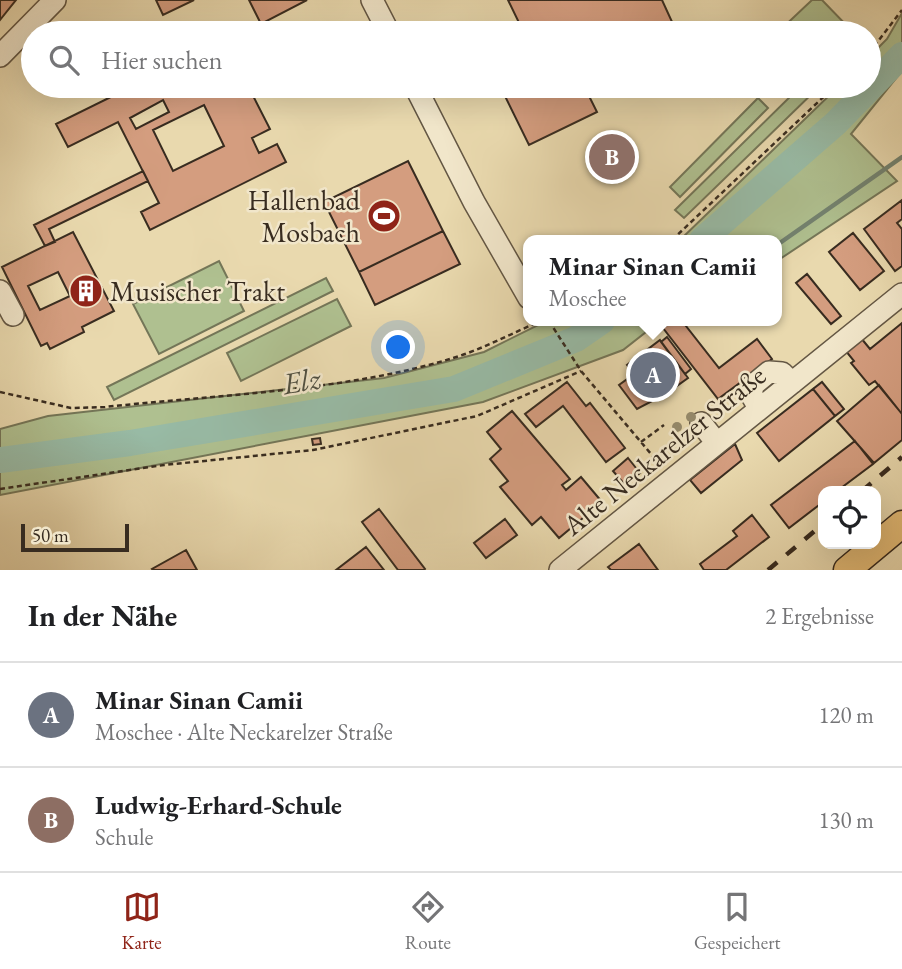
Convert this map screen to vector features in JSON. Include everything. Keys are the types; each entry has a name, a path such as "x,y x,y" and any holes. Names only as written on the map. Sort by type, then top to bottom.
{"main road":[{"path":"865,552 902,505"},
{"path":"865,552 902,524"}],"street":[{"path":"34,21 55,0"},
{"path":"372,0 383,21"},
{"path":"0,55 21,34"},
{"path":"421,98 474,202 523,289"},
{"path":"0,290 13,315"},
{"name":"Alte Neckarelzer Straße","path":"560,570 902,294"},
{"path":"701,424 716,442"}],"path":[{"path":"881,37 902,10"},
{"path":"676,235 822,98"},
{"path":"0,392 71,408 104,407 323,383 380,375 453,358 529,326"},
{"path":"552,326 581,371 657,461"},
{"path":"0,489 164,465 313,450 477,416 581,371"},
{"path":"641,442 664,425"}],"green space":[{"path":"812,0 822,0 842,21 790,21"},
{"path":"902,13 902,71 881,97 881,45"},
{"path":"758,98 768,108 680,197 670,187"},
{"path":"789,98 808,98 684,218 675,210"},
{"path":"827,98 880,98 851,134 897,181 782,258 782,235 685,235"},
{"path":"219,261 244,311 159,354 133,304"},
{"path":"326,278 333,291 114,400 107,387"},
{"path":"337,299 351,326 241,381 227,353"},
{"path":"536,326 654,326 623,350 483,402 0,495 0,429 48,416 384,378 484,352"}],"building":[{"path":"0,0 16,0 0,20"},
{"path":"156,0 194,0 163,15"},
{"path":"249,0 307,0 267,21 260,21"},
{"path":"508,0 662,0 672,21 518,21"},
{"path":"109,98 254,98 270,129 252,138 259,153 277,144 286,162 150,230 141,212 159,203 118,122 68,147 56,124","holes":["163,100 169,112 136,129 130,118","204,105 224,146 173,171 153,130"]},
{"path":"506,98 590,98 597,112 529,145"},
{"name":"Hallenbad Mosbach","path":"408,161 443,231 359,272 324,202"},
{"path":"143,171 148,181 49,229 55,242 45,246 34,225"},
{"path":"902,200 902,219 897,223 902,229 902,266 895,271 864,229"},
{"path":"443,231 460,264 375,305 359,272"},
{"name":"Musischer Trakt","path":"73,232 114,311 82,327 84,332 50,349 47,343 41,346 2,267","holes":["58,272 70,296 40,310 28,286"]},
{"path":"853,233 884,271 860,290 829,252"},
{"path":"807,274 841,316 831,324 796,283"},
{"path":"902,323 902,414 875,381 869,385 851,363 854,361 845,350 861,338 870,349"},
{"path":"686,326 719,368 757,339 772,359 718,399 663,328"},
{"path":"667,337 691,369 685,374 661,342"},
{"path":"660,340 688,378 667,393 664,389 654,397 656,399 637,409 619,385 634,374 627,365"},
{"path":"567,382 586,406 590,403 625,448 606,462 563,406 536,427 525,414"},
{"path":"822,382 844,409 835,416 813,389"},
{"path":"879,385 902,414 902,440 874,463 837,421"},
{"path":"813,389 835,416 779,461 757,433"},
{"path":"512,411 570,479 562,485 566,490 581,477 602,502 559,538 541,517 532,525 500,487 508,481 490,459 501,449 487,432"},
{"path":"320,438 321,444 313,445 312,439"},
{"path":"855,441 873,464 844,486 818,486 818,506 789,528 771,505"},
{"path":"735,444 742,460 701,493 690,480"},
{"path":"628,458 640,473 625,485 613,471"},
{"path":"379,509 424,570 398,570 362,522"},
{"path":"752,515 769,537 726,570 704,570 700,564 737,536 733,531"},
{"path":"505,519 517,535 486,558 474,543"},
{"path":"639,544 658,570 611,570 608,567"},
{"path":"366,547 384,570 336,570"},
{"path":"186,550 197,570 152,569"}],"waterway":[{"name":"Elz","path":"881,77 902,55"},
{"name":"Elz","path":"708,235 836,123 860,98"},
{"path":"782,241 902,157"},
{"name":"Elz","path":"0,460 130,443 454,389 576,339 595,326"}],"railway":[{"path":"868,486 902,457"},
{"path":"768,570 818,528"}],"place":[{"name":"Ludwig-Erhard-Schule","path":"612,157"},
{"name":"Hallenbad Mosbach","path":"384,216"},
{"name":"Musischer Trakt","path":"86,291"},
{"name":"Minar Sinan Camii","path":"653,375"}]}
